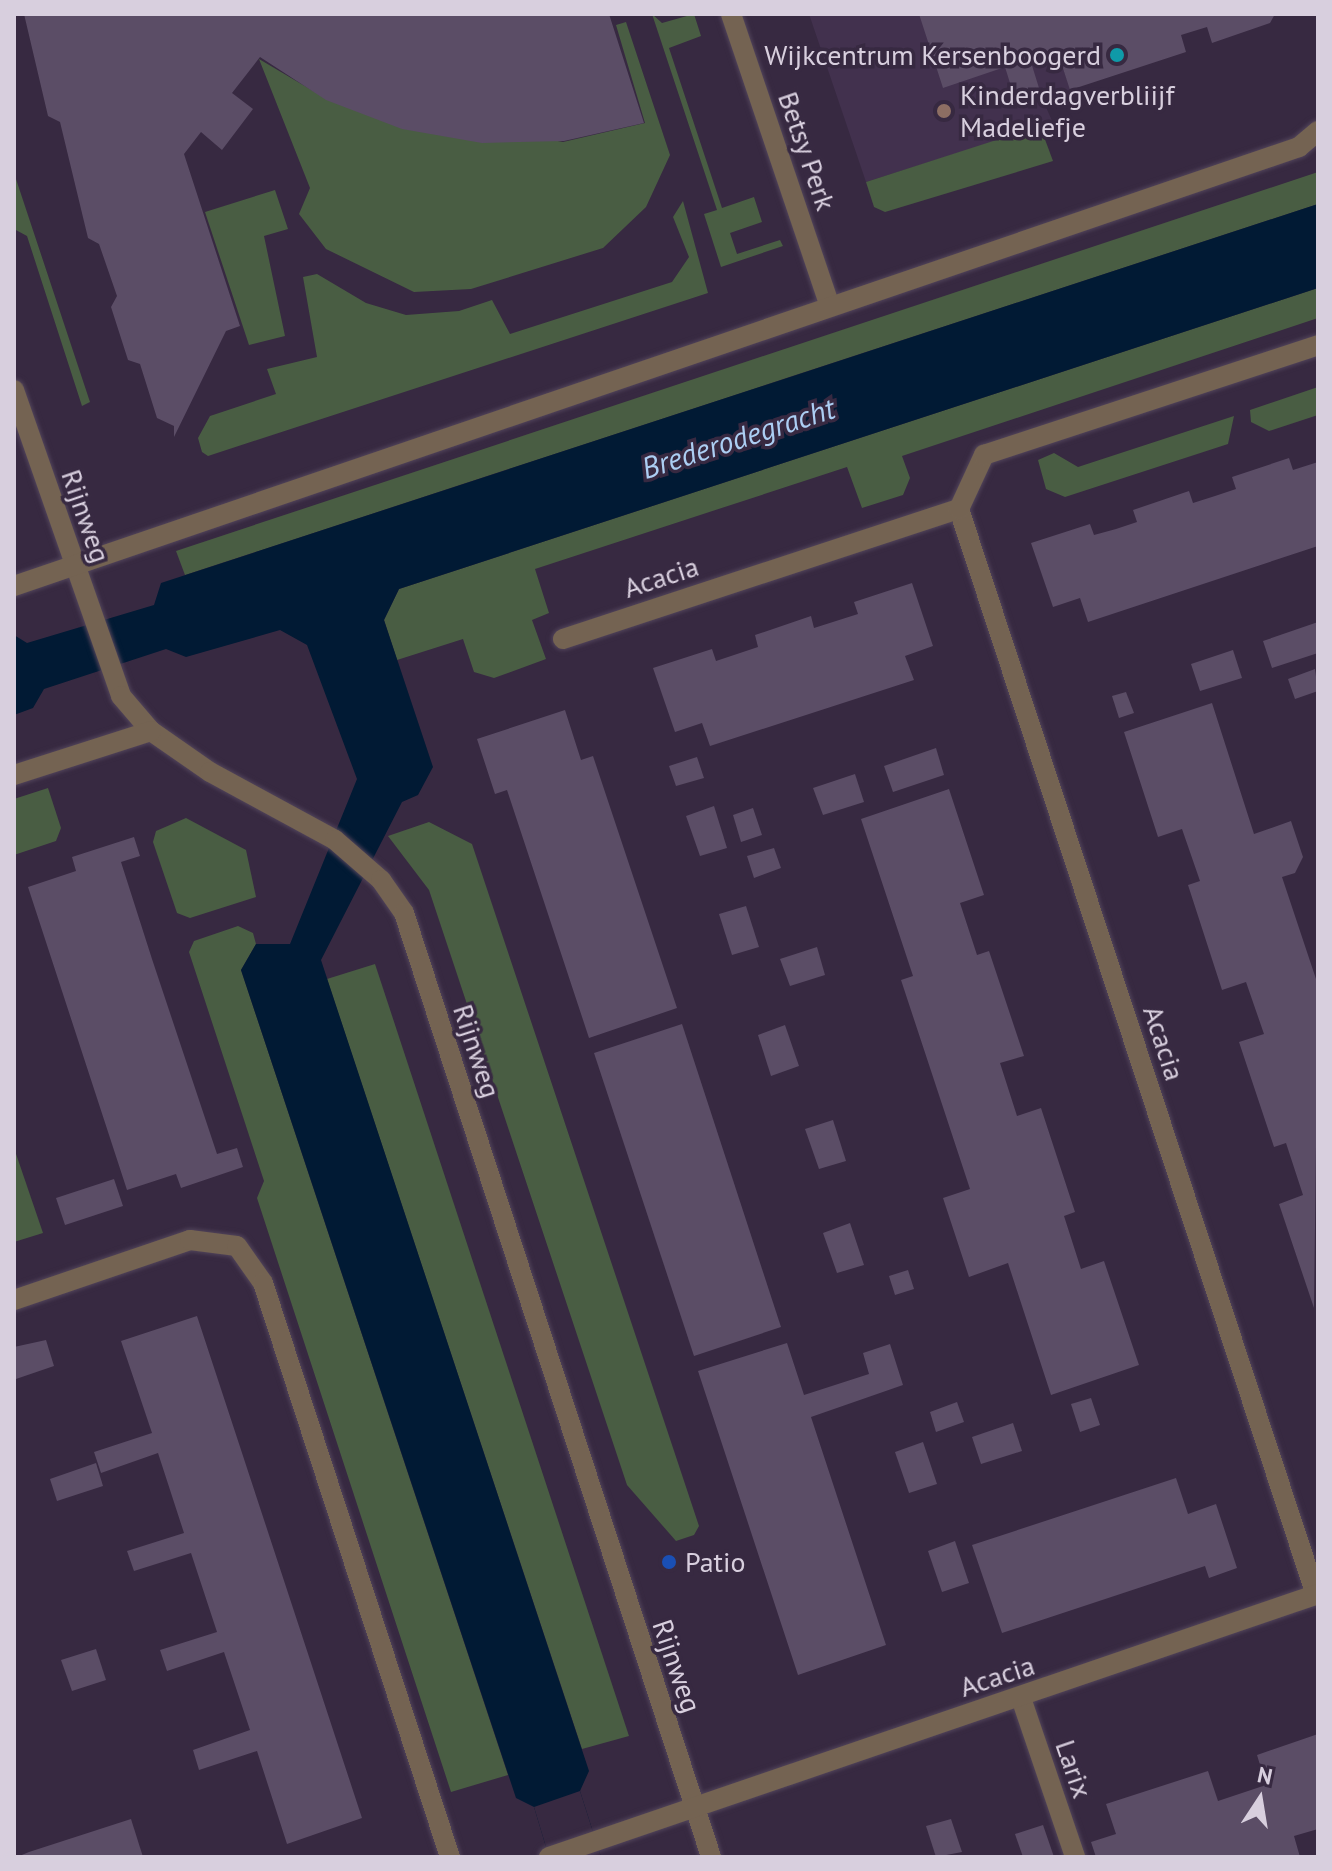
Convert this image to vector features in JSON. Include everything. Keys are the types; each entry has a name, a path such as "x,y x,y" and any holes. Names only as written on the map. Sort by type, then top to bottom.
{"street":[{"name":"Betsy Perk","path":"731,14 830,306"},
{"path":"14,586 1299,147 1318,131"},
{"path":"959,509 984,455 1318,345"},
{"name":"Rijnweg","path":"14,390 88,610 121,696 151,731 210,772 335,840 381,880 404,913 711,1857"},
{"name":"Acacia","path":"563,639 959,509 1317,1595 1021,1698 695,1805"},
{"path":"14,775 151,731"},
{"path":"14,1300 190,1240 237,1246 263,1283 450,1857"},
{"name":"Larix","path":"1021,1698 1075,1857"},
{"path":"549,1857 695,1805"}],"shaded area":[{"name":"Kinderdagverbliijf Madeliefje","path":"809,14 1043,14 1071,90 1042,98 1053,123 866,182"}],"green space":[{"path":"652,14 662,23 694,14 701,36 669,48 722,208 754,197 762,222 730,233 737,254 780,240 783,246 721,267 704,214 717,210"},
{"path":"626,22 670,155 646,207 603,248 471,289 414,292 326,249 299,214 310,188 259,59 325,98 563,142 645,123 616,25"},
{"path":"1040,126 1053,161 885,212 874,207 866,182"},
{"path":"1318,172 1318,204 185,575 176,551"},
{"path":"14,173 90,402 82,406 27,236 14,229"},
{"path":"275,190 288,229 264,236 285,336 249,345 205,212"},
{"path":"683,201 708,293 208,456 202,452 198,438 210,416 276,394 267,369 317,357 303,277 317,274 366,303 406,315 459,311 492,300 510,334 672,282 689,257 673,217"},
{"path":"1318,288 1318,318 902,456 910,478 903,495 862,508 847,467 535,569 549,613 532,620 546,659 494,678 474,672 463,639 397,660 384,620 399,589"},
{"path":"1318,387 1318,415 1269,431 1251,422 1250,410"},
{"path":"1234,416 1228,444 1065,497 1046,489 1038,460 1054,453 1078,467"},
{"path":"48,788 61,828 56,841 14,855 14,799"},
{"path":"186,818 246,850 256,897 190,918 177,913 153,842 156,831"},
{"path":"429,822 472,844 699,1526 694,1535 676,1541 627,1485 429,890 388,836"},
{"path":"238,926 253,933 256,944 241,970 508,1775 451,1792 257,1198 264,1181 189,952 194,941"},
{"path":"375,964 629,1736 582,1749 327,979"},
{"path":"14,1148 43,1233 14,1242"}],"water":[{"name":"Brederodegracht","path":"1318,204 1318,288 399,589 384,620 433,767 418,795 402,802 321,960 589,1771 580,1791 601,1857 549,1857 534,1807 516,1798 241,970 256,944 290,944 357,779 307,645 280,630 186,657 166,649 44,689 33,708 14,715 14,635 27,643 154,605 161,583"}],"pier":[{"path":"580,1791 601,1857 549,1857 534,1807"}],"building":[{"path":"24,14 609,14 644,123 564,141 482,143 402,129 326,100 260,57 232,93 253,109 222,150 201,132 184,154 240,326 226,331 174,437 174,426 157,418 140,364 128,360 111,307 117,296 99,244 88,238 60,122 48,116"},
{"name":"Wijkcentrum Kersenboogerd","path":"919,14 1275,14 1270,23 1212,43 1207,27 1181,35 1186,52 1070,90 1057,50 1030,59 1039,88 1014,96 1005,67 943,88"},
{"path":"1289,458 1293,470 1318,462 1318,546 1088,622 1080,598 1053,607 1031,543 1090,524 1094,535 1116,529 1137,522 1133,510 1189,491 1193,503 1236,489 1232,477"},
{"path":"912,583 933,646 905,656 914,680 710,746 702,723 675,732 653,668 712,649 716,661 758,647 755,635 811,616 814,628 858,614 854,602"},
{"path":"1318,622 1318,653 1272,668 1263,641"},
{"path":"1233,650 1242,678 1200,691 1191,664"},
{"path":"1315,669 1318,691 1295,699 1288,679"},
{"path":"1126,692 1134,713 1119,718 1112,696"},
{"path":"1212,703 1254,834 1291,821 1303,857 1295,873 1282,877 1318,985 1314,1308 1279,1204 1303,1195 1286,1143 1274,1147 1239,1042 1264,1034 1246,982 1222,990 1188,885 1200,881 1182,829 1158,837 1124,732"},
{"path":"565,710 581,760 593,756 677,1008 589,1038 507,790 495,794 477,739"},
{"path":"936,748 944,775 893,792 884,766"},
{"path":"697,757 704,778 676,786 669,766"},
{"path":"855,774 864,802 823,815 813,788"},
{"path":"949,789 984,895 960,903 977,955 989,951 1024,1056 1000,1063 1017,1116 1041,1108 1075,1212 1064,1216 1081,1269 1104,1261 1139,1365 1051,1395 1008,1263 969,1277 943,1198 970,1189 901,980 913,976 861,819"},
{"path":"714,806 727,848 700,856 686,816"},
{"path":"753,808 762,835 741,842 733,815"},
{"path":"134,837 140,856 121,862 152,959 217,1154 237,1148 243,1167 181,1188 176,1174 127,1190 28,887 76,871 72,857"},
{"path":"774,848 781,868 754,878 747,856"},
{"path":"746,906 759,947 732,955 719,914"},
{"path":"817,947 825,975 790,986 780,959"},
{"path":"682,1024 781,1327 694,1356 594,1053"},
{"path":"785,1025 799,1066 771,1076 758,1035"},
{"path":"833,1120 846,1161 819,1169 805,1129"},
{"path":"114,1179 123,1206 65,1225 56,1198"},
{"path":"850,1223 864,1265 837,1273 823,1233"},
{"path":"908,1270 914,1289 895,1295 889,1276"},
{"path":"197,1316 362,1818 287,1844 257,1751 199,1770 193,1750 250,1730 224,1652 167,1671 160,1650 217,1632 191,1553 134,1571 127,1551 184,1533 158,1453 101,1473 94,1452 152,1433 121,1341"},
{"path":"46,1340 54,1366 16,1379 14,1347"},
{"path":"787,1343 804,1395 869,1374 863,1353 890,1344 903,1385 811,1417 886,1645 798,1675 698,1371"},
{"path":"1091,1398 1100,1425 1080,1432 1071,1404"},
{"path":"957,1402 964,1422 936,1432 930,1412"},
{"path":"1013,1423 1022,1451 981,1464 972,1437"},
{"path":"923,1442 937,1484 909,1493 895,1452"},
{"path":"96,1463 103,1486 57,1501 50,1479"},
{"path":"1176,1478 1188,1514 1216,1504 1237,1568 1209,1578 1205,1566 1002,1633 972,1545"},
{"path":"955,1541 969,1583 942,1592 928,1551"},
{"path":"96,1649 106,1680 72,1691 61,1660"},
{"path":"1318,1734 1318,1829 1294,1836 1300,1857 1096,1857 1091,1842 1116,1834 1106,1804 1208,1771 1218,1801 1266,1785 1257,1755"},
{"path":"131,1819 143,1857 17,1857 29,1852"},
{"path":"951,1819 962,1852 936,1857 926,1826"},
{"path":"1043,1825 1054,1857 1023,1857 1015,1834"}],"place":[{"name":"Wijkcentrum Kersenboogerd","path":"1117,55"},
{"name":"Kinderdagverbliijf Madeliefje","path":"944,111"},
{"name":"Patio","path":"669,1562"}]}
